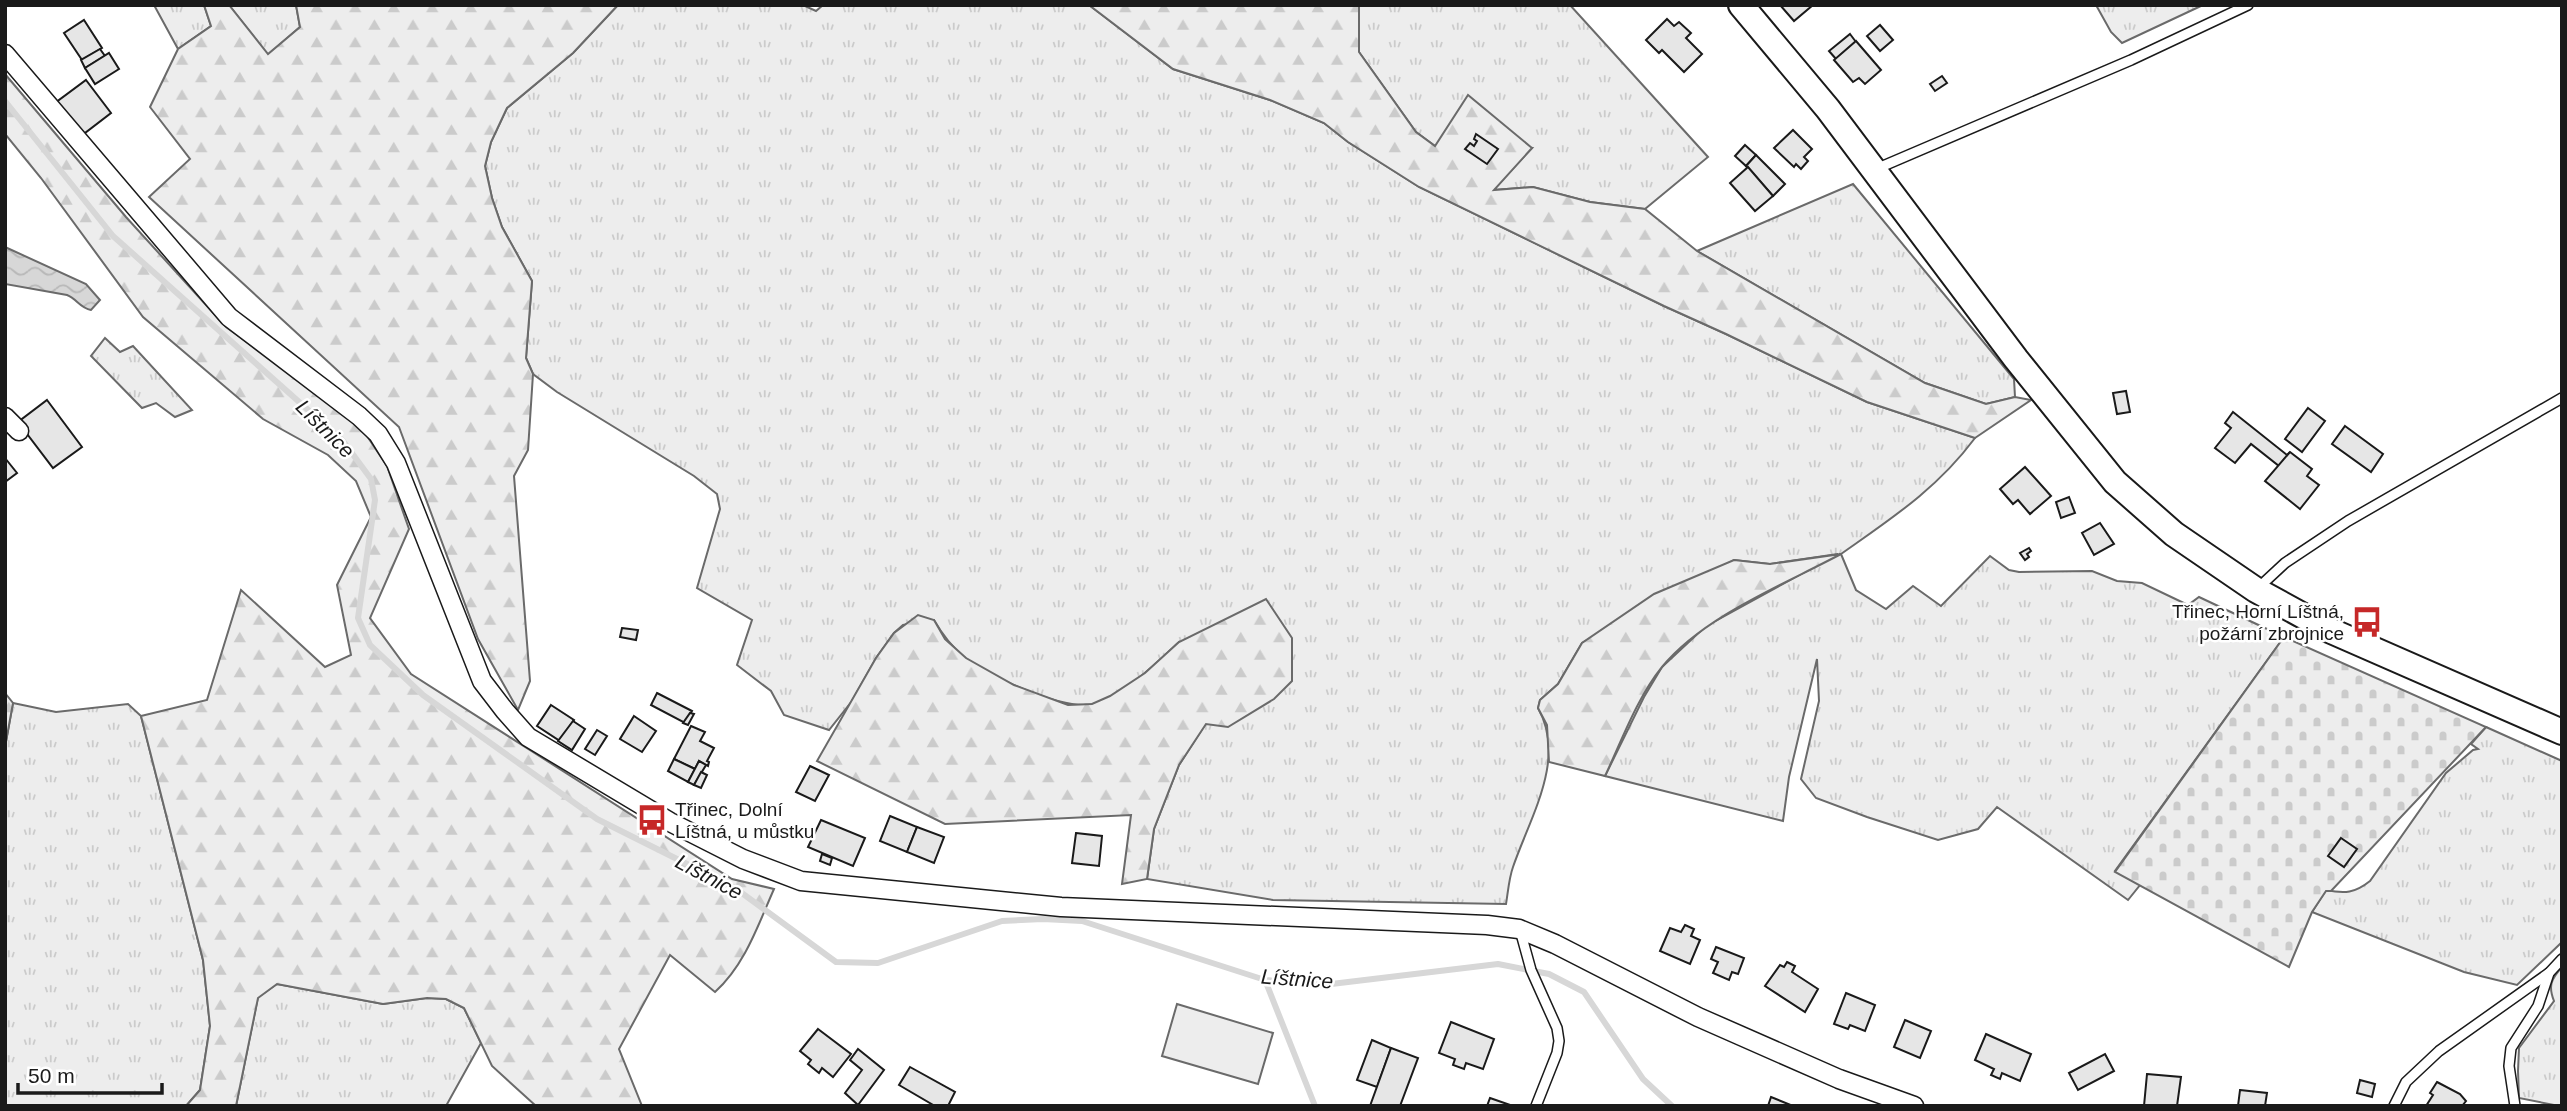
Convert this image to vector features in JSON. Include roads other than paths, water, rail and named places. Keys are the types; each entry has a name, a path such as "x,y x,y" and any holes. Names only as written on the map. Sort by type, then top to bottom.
{"street":[{"path":"1741,5 1875,169 2017,359 2115,482 2174,534 2256,590 2329,630 2562,732"},
{"path":"5,54 229,317 359,416 378,435 396,463 482,681 528,737 601,782 743,859 801,881 1061,907 1487,925 1520,929 1698,1017 1839,1079 1914,1106"},
{"path":"5,417 19,431"}],"lane":[{"path":"1875,169 2131,61 2248,5"},
{"path":"2256,590 2285,564 2348,521 2562,398"},
{"path":"1520,929 1531,970 1559,1041 1557,1053 1536,1106"},
{"path":"2394,1106 2406,1082 2439,1051 2549,973 2562,959"},
{"path":"2515,1106 2509,1066 2511,1048 2538,1006 2549,973"}],"water":[{"path":"5,247 86,284 100,300 91,310 67,295 5,284"}],"waterway":[{"name":"Líštnice","path":"5,101 113,236 343,441 371,479 375,500 358,618 370,645 423,695 597,819 735,888 836,962 878,963 1002,921 1043,919 1082,921 1265,980 1323,985 1498,964 1549,974 1584,992 1643,1079 1672,1106"},
{"path":"1265,980 1315,1106"}],"place":[{"name":"Třinec, Horní Líštná, požární zbrojnice","path":"2367,622"},
{"name":"Třinec, Dolní Líštná, u můstku","path":"652,820"}]}
